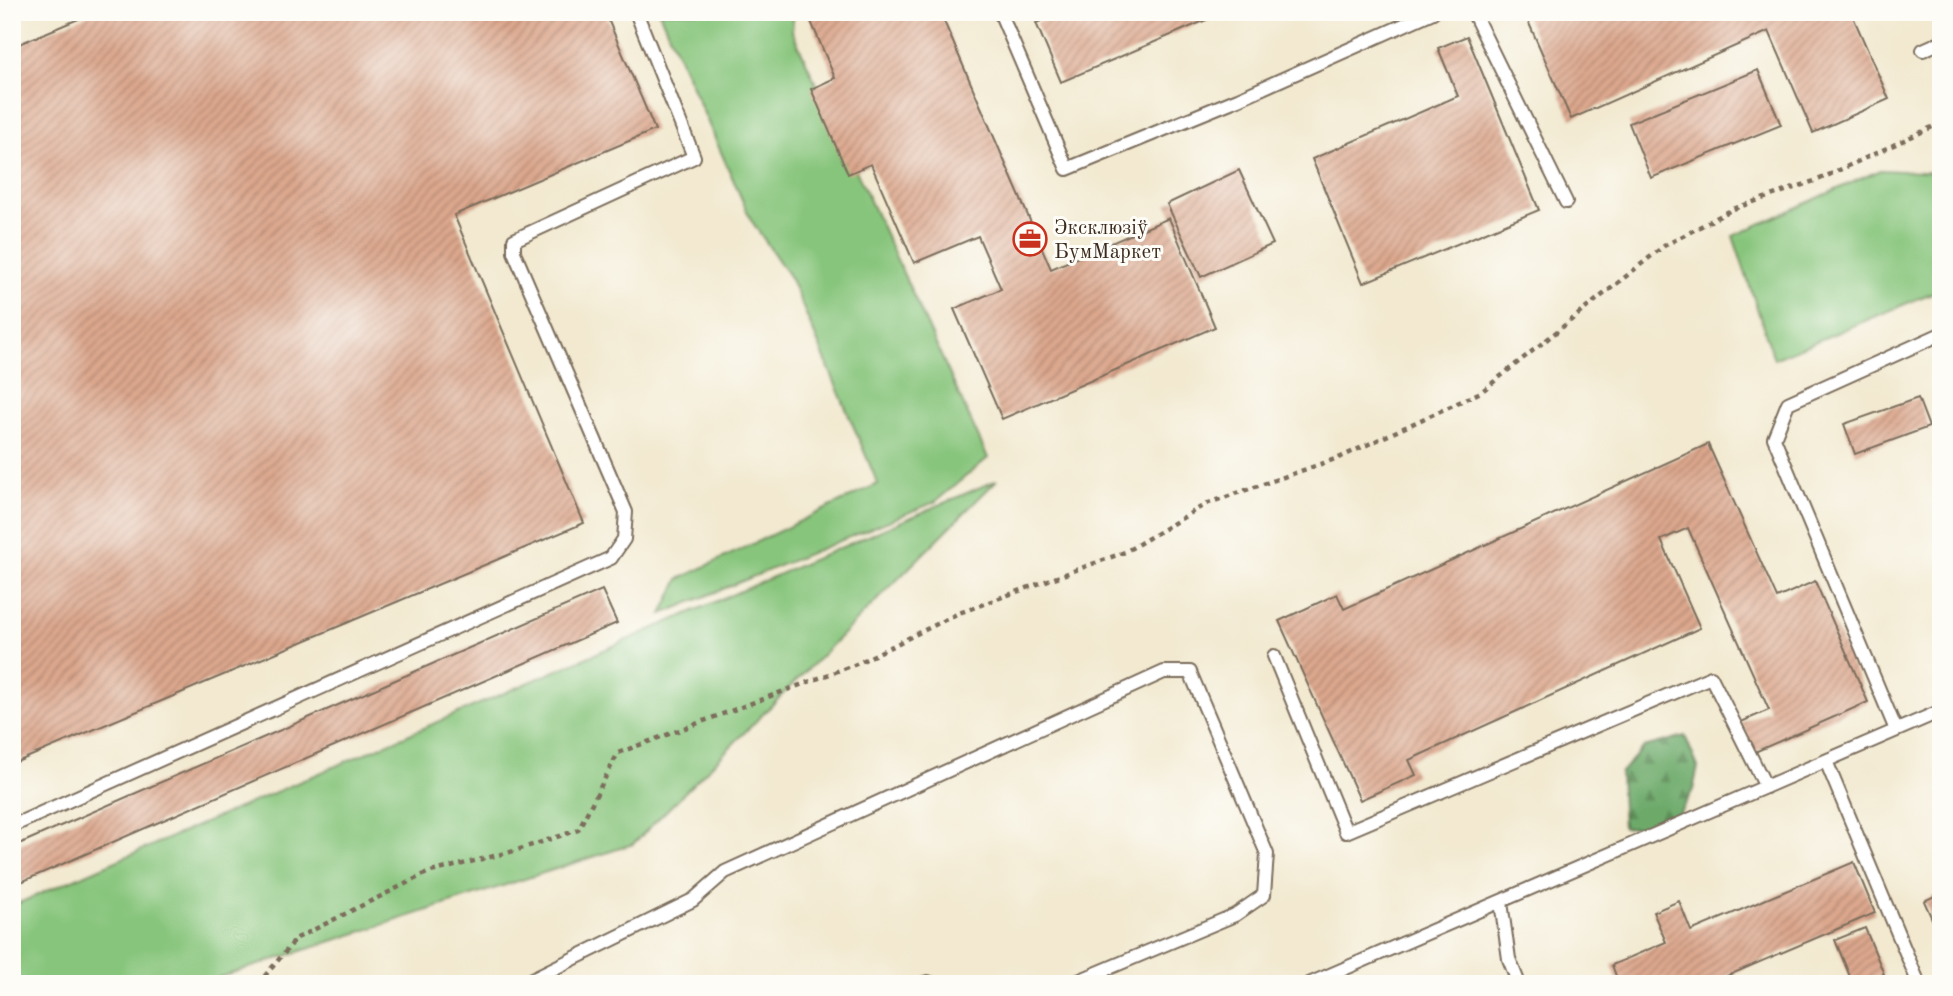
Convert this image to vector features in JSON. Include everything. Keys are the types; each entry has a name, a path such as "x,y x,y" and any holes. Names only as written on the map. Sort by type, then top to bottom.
{"lane":[{"path":"12,826 611,558 624,539 626,512 514,252 514,240 694,157 636,12"},
{"path":"1000,12 1067,169 1238,99 1433,12"},
{"path":"1473,12 1566,202"},
{"path":"1923,50 1941,42"},
{"path":"1896,730 1773,438 1788,403 1941,334"},
{"path":"1273,656 1346,832 1711,677 1766,787"},
{"path":"522,984 693,900 725,872 1164,672 1190,672 1267,854 1264,895 1235,915 1071,984"},
{"path":"1309,984 1941,711"},
{"path":"1826,761 1919,984"},
{"path":"1501,902 1509,959 1519,984"},
{"path":"921,984 934,984"}],"path":[{"path":"258,984 297,937 427,873 514,851 578,830 618,753 854,665 959,613 1125,552 1206,504 1341,457 1481,392 1664,246 1733,209 1820,179 1941,123"}],"green space":[{"path":"659,12 794,12 792,31 988,458 935,502 662,614 679,579 878,484 791,279 751,220"},
{"path":"1880,170 1941,173 1941,289 1774,359 1733,236"},
{"path":"997,480 633,844 199,984 12,984 12,906"},
{"path":"1685,736 1698,767 1693,790 1676,819 1651,826 1623,828 1620,773 1644,747"}],"building":[{"path":"95,12 605,12 655,130 454,215 584,523 12,764 12,47"},
{"path":"807,12 940,12 1051,269 1169,218 1215,327 1002,419 954,309 1001,289 978,236 914,263 871,164 848,174 811,89 835,78"},
{"path":"1062,12 1225,12 1061,82 1036,23"},
{"path":"1524,12 1851,12 1889,99 1813,133 1769,31 1571,119"},
{"path":"1467,36 1539,210 1363,283 1312,159 1458,96 1438,48"},
{"path":"1758,70 1781,125 1651,178 1629,123"},
{"path":"1239,170 1273,244 1201,277 1167,204"},
{"path":"1918,398 1929,427 1855,454 1844,424"},
{"path":"1708,444 1777,598 1815,581 1868,702 1755,752 1741,722 1769,710 1688,528 1661,540 1700,628 1409,760 1416,775 1360,800 1279,621 1337,594 1344,609"},
{"path":"602,590 617,623 12,886 12,847"},
{"path":"1854,862 1875,913 1708,984 1619,984 1612,965 1666,942 1653,912 1679,901 1691,931"},
{"path":"1941,893 1941,939 1924,901"},
{"path":"1865,928 1884,974 1861,984 1853,984 1835,940"}],"place":[{"name":"Эксклюзіў БумМаркет","path":"1030,239"}]}
